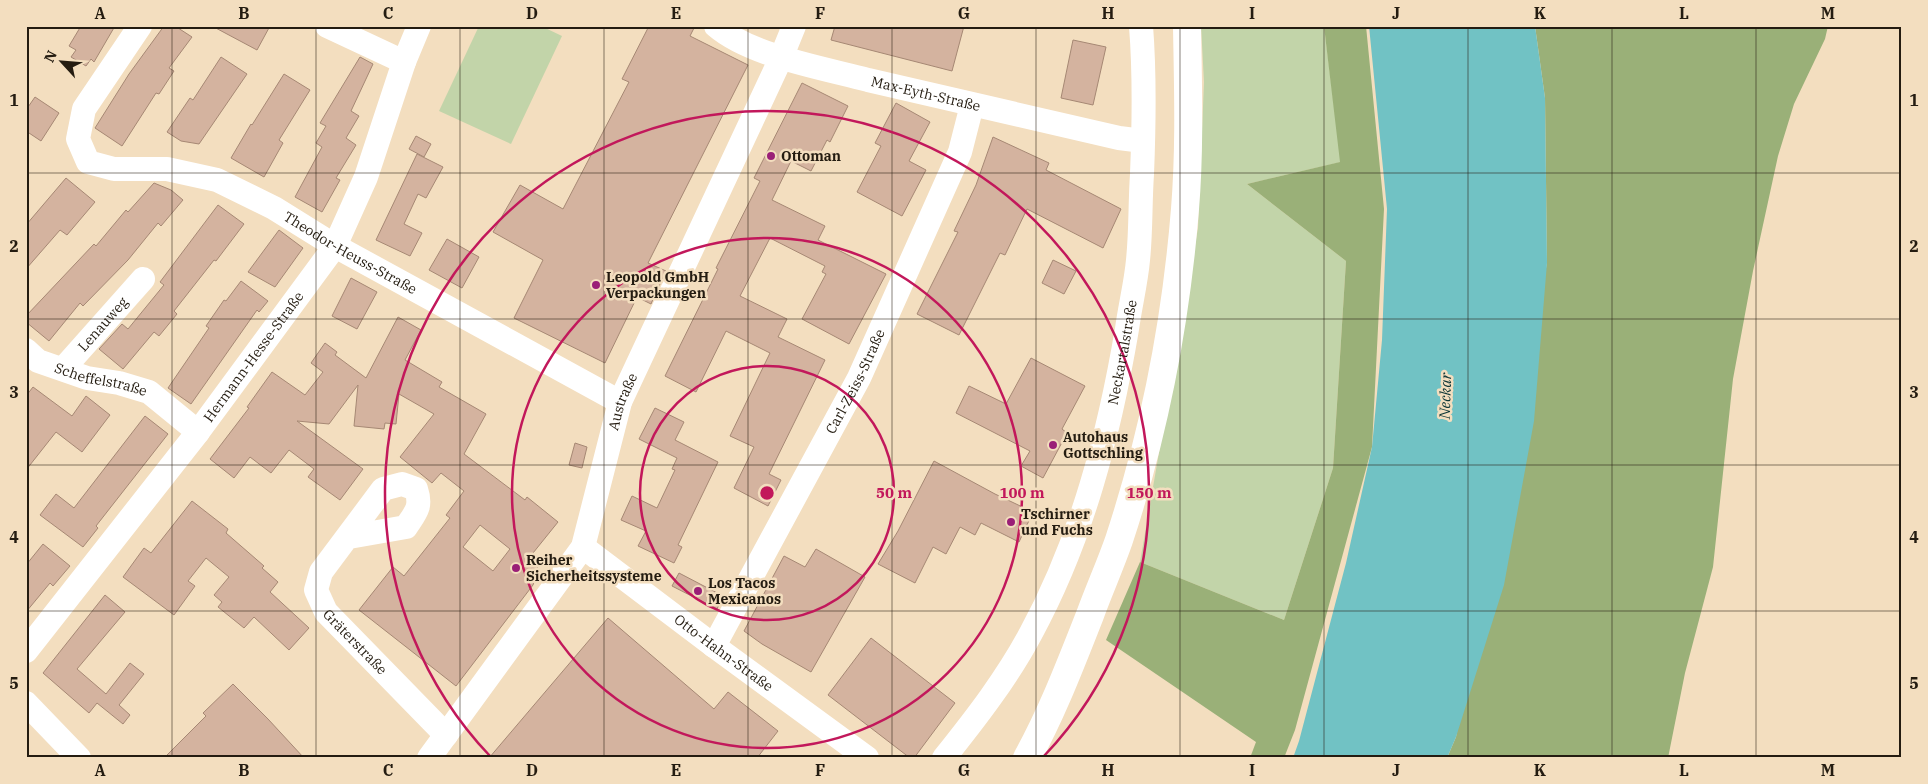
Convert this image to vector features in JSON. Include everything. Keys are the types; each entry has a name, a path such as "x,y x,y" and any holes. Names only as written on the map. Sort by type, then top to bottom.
{"main road":[{"path":"1027,758 1039,736 1080,641 1118,541 1147,443 1165,363 1185,209 1188,137 1188,26"}],"street":[{"name":"Theodor-Heuss-Straße","path":"140,26 84,108 78,139 88,162 114,169 167,169 217,180 274,208 335,246 620,402"},
{"path":"327,26 404,62"},
{"name":"Hermann-Hesse-Straße","path":"26,651 198,432 335,246 366,177 404,62 419,26"},
{"name":"Max-Eyth-Straße","path":"716,26 726,35 781,58 972,105 1120,138 1143,141"},
{"name":"Austraße","path":"429,758 583,547 620,402 781,58 794,26"},
{"name":"Neckartalstraße","path":"944,758 996,690 1031,633 1061,570 1086,505 1108,427 1122,359 1138,261 1144,67 1141,26"},
{"name":"Carl-Zeiss-Straße","path":"714,646 859,378 960,152 972,105"},
{"name":"Lenauweg","path":"64,369 143,280"},
{"name":"Scheffelstraße","path":"30,362 64,369 87,378 118,382 149,392 198,432"},
{"name":"Gräterstraße","path":"349,537 322,572 316,590 326,612 446,735"},
{"name":"Otto-Hahn-Straße","path":"583,547 867,758"},
{"path":"26,703 79,758"}],"green space":[{"path":"479,26 541,26 562,36 511,144 439,111"},
{"path":"1201,26 1324,26 1341,162 1247,184 1346,261 1333,468 1284,620 1140,562 1198,228 1204,82"},
{"path":"1324,26 1366,26 1384,209 1372,447 1295,730 1284,758 1250,758 1256,742 1106,640 1140,562 1284,620 1333,468 1346,261 1247,184 1340,162"},
{"path":"1535,26 1828,26 1825,39 1794,104 1778,156 1753,271 1733,379 1713,567 1685,673 1668,758 1447,758 1456,737 1547,263 1545,98"}],"water":[{"name":"Neckar","path":"1369,26 1535,26 1545,98 1547,263 1534,421 1504,585 1456,737 1447,758 1293,758 1346,563 1372,447 1382,340 1387,209"}],"building":[{"path":"81,26 115,26 94,62 91,59 86,66 71,57 76,50 69,46"},
{"path":"164,26 175,26 192,37 169,68 174,71 159,94 156,93 122,146 95,128 129,74"},
{"path":"212,26 270,26 257,50"},
{"path":"649,26 695,26 690,36 748,65 648,263 666,271 651,304 637,297 605,363 514,318 543,260 493,232 520,185 563,209 629,82 622,79"},
{"path":"835,26 964,26 952,71 831,40"},
{"path":"1073,40 1106,47 1093,105 1061,98"},
{"path":"221,57 247,74 199,144 181,141 167,132 190,98 193,100"},
{"path":"360,57 373,64 351,111 359,116 346,138 356,145 336,178 340,180 322,212 295,197 322,147 316,143 326,126 320,123"},
{"path":"284,74 310,90 279,140 283,143 264,177 231,158"},
{"path":"802,83 848,106 830,142 827,140 811,171 791,161 772,200 825,226 818,240 886,274 849,344 802,319 826,274 822,272 825,266 770,238 740,296 787,319 778,337 825,360 769,474 781,480 768,506 734,488 754,447 730,436 770,353 726,331 696,392 665,376 760,181 754,178"},
{"path":"35,97 59,113 41,141 26,131 26,110"},
{"path":"896,103 930,122 909,161 926,170 902,216 857,192 881,146 875,143"},
{"path":"416,136 431,144 424,157 409,149"},
{"path":"993,137 1049,163 1046,170 1121,209 1103,248 1027,209 1005,255 1000,253 959,335 917,314 958,232 954,231 976,185"},
{"path":"417,154 443,167 426,198 418,194 404,224 422,233 410,256 376,240"},
{"path":"66,178 95,202 67,235 60,230 26,269 26,225"},
{"path":"154,183 171,190 183,200 161,226 158,223 128,260 83,306 80,303 49,341 26,322 26,316 94,244 96,246 126,210 128,212"},
{"path":"218,205 244,224 174,311 177,314 159,336 154,332 123,369 99,349 122,324 128,329 164,285 160,282"},
{"path":"279,230 303,248 275,287 248,272"},
{"path":"447,239 479,257 462,288 429,270"},
{"path":"1053,260 1076,271 1064,294 1042,283"},
{"path":"351,278 377,292 357,329 332,316"},
{"path":"241,281 268,301 259,312 257,310 191,404 168,388 209,328 206,326 224,300 226,301"},
{"path":"398,317 421,330 405,360 442,382 439,387 486,414 464,454 525,500 527,497 558,522 533,553 538,563 533,585 456,686 359,610 393,567 404,576 450,518 446,515 464,491 441,473 432,483 400,457 434,414 399,394 396,424 385,423 384,429 354,426 358,385 329,424 297,421 363,469 340,500 308,477 314,469 289,450 271,473 250,457 234,478 210,459 249,408 247,407 272,372 305,395 323,372 311,363 325,343 337,352 335,355 366,378","holes":["480,525 510,549 493,571 463,547"]},
{"path":"1031,358 1085,386 1062,429 1067,433 1043,478 1021,466 1030,451 956,413 969,386 1006,404"},
{"path":"33,387 72,416 86,396 110,415 82,452 56,432 26,470 26,396"},
{"path":"655,408 684,422 675,440 718,462 678,545 682,547 674,563 638,546 646,531 621,520 632,496 657,508 675,470 672,469 677,458 639,439"},
{"path":"145,416 168,434 96,526 98,528 83,547 40,515 56,494 74,508"},
{"path":"575,443 587,447 582,468 569,465"},
{"path":"934,461 1033,512 1019,542 981,523 975,535 960,527 946,554 933,547 915,583 878,564 898,531"},
{"path":"192,501 228,529 226,533 264,566 262,568 278,582 270,592 309,628 289,650 254,617 244,628 218,607 222,602 214,595 229,577 206,558 188,581 195,586 174,615 123,577 144,548 151,553"},
{"path":"43,544 70,566 53,586 50,583 26,612 26,565"},
{"path":"816,549 865,577 811,672 762,644 744,631 784,556 805,567"},
{"name":"Los Tacos Mexicanos","path":"679,573 723,596 717,609 672,586"},
{"path":"105,595 125,612 77,669 106,694 130,663 144,674 119,705 130,715 123,724 97,703 89,713 43,673"},
{"path":"608,618 714,709 728,692 778,731 757,758 489,758"},
{"path":"871,638 955,703 914,758 910,758 828,695"},
{"path":"233,684 304,758 164,758 206,716 203,713"}],"place":[{"name":"Ottoman","path":"771,156"},
{"name":"Leopold GmbH Verpackungen","path":"596,285"},
{"name":"Autohaus Gottschling","path":"1053,445"},
{"name":"Tschirner und Fuchs","path":"1011,522"},
{"name":"Reiher Sicherheitssysteme","path":"516,568"},
{"name":"Los Tacos Mexicanos","path":"698,591"}]}
